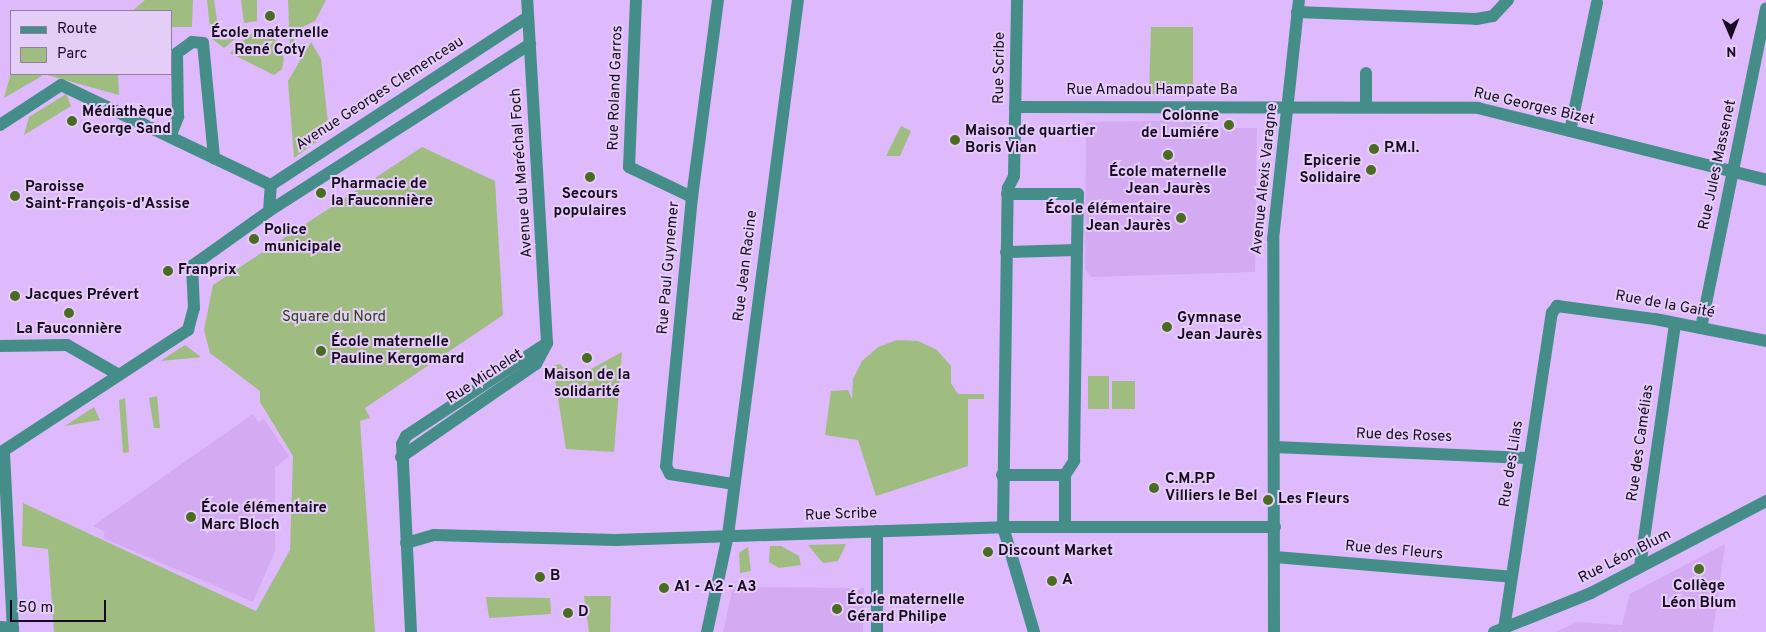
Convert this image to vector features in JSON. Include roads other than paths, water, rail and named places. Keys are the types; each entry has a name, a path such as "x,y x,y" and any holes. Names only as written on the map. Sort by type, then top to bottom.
{"street":[{"name":"Avenue du Maréchal Foch","path":"527,0 547,344"},
{"name":"Rue Roland Garros","path":"636,0 629,167 692,197"},
{"name":"Rue Paul Guynemer","path":"718,0 692,197 666,466 670,474 734,484"},
{"name":"Rue Jean Racine","path":"706,632 728,535 798,0"},
{"name":"Rue Scribe","path":"406,543 434,535 615,540 1003,527 1002,475 1006,252 1008,194 1014,176 1017,0"},
{"path":"1298,6 1476,19 1493,16 1508,0"},
{"path":"1570,131 1598,1"},
{"name":"Avenue Alexis Varagne","path":"1274,632 1276,447 1273,239 1289,104 1298,6"},
{"name":"Rue Jules Massenet","path":"1701,328 1765,23 1766,9"},
{"name":"Avenue Georges Clemenceau","path":"271,185 528,17"},
{"path":"170,137 178,117 177,53 192,42 204,43 214,158"},
{"path":"9,629 2,453 188,330 194,308 192,266 270,211 530,44"},
{"path":"1366,73 1366,105"},
{"path":"0,125 61,85 271,185 270,211"},
{"name":"Rue Amadou Hampate Ba","path":"1015,107 1289,104"},
{"name":"Rue Georges Bizet","path":"1289,104 1478,108 1766,180"},
{"path":"1008,194 1078,194 1074,461 1065,475 1065,527"},
{"path":"1006,252 1077,250"},
{"name":"Rue de la Gaité","path":"1557,306 1676,323 1766,342"},
{"name":"Rue des Lilas","path":"1499,630 1511,577 1552,313 1557,306"},
{"name":"Rue des Camélias","path":"1640,567 1676,323"},
{"name":"Rue Michelet","path":"411,632 400,457 406,436 547,344"},
{"path":"0,346 67,345 119,375"},
{"name":"Rue des Roses","path":"1276,447 1530,458"},
{"path":"1002,475 1065,475"},
{"name":"Rue Léon Blum","path":"1499,630 1640,567 1766,502"},
{"path":"1034,632 1003,527 1275,527"},
{"path":"876,632 877,531"},
{"name":"Rue des Fleurs","path":"1275,558 1511,577"}],"place":[{"name":"École maternelle René Coty","path":"270,16"},
{"name":"Médiathèque George Sand","path":"72,121"},
{"name":"Colonne de Lumiére","path":"1229,125"},
{"name":"Maison de quartier Boris Vian","path":"955,140"},
{"name":"P.M.I.","path":"1374,149"},
{"name":"École maternelle Jean Jaurès","path":"1168,155"},
{"name":"Epicerie Solidaire","path":"1371,170"},
{"name":"Secours populaires","path":"590,177"},
{"name":"Pharmacie de la Fauconnière","path":"321,193"},
{"name":"Paroisse Saint-François-d'Assise","path":"15,196"},
{"name":"École élémentaire Jean Jaurès","path":"1181,218"},
{"name":"Police municipale","path":"254,239"},
{"name":"Franprix","path":"168,271"},
{"name":"Jacques Prévert","path":"15,296"},
{"name":"La Fauconnière","path":"69,313"},
{"name":"Gymnase Jean Jaurès","path":"1167,327"},
{"name":"École maternelle Pauline Kergomard","path":"321,351"},
{"name":"Maison de la solidarité","path":"587,358"},
{"name":"C.M.P.P Villiers le Bel","path":"1154,488"},
{"name":"Les Fleurs","path":"1268,500"},
{"name":"École élémentaire Marc Bloch","path":"191,517"},
{"name":"Discount Market","path":"988,552"},
{"name":"Collège Léon Blum","path":"1699,569"},
{"name":"B","path":"540,577"},
{"name":"A","path":"1052,581"},
{"name":"A1 - A2 - A3","path":"664,588"},
{"name":"École maternelle Gérard Philipe","path":"837,609"},
{"name":"D","path":"568,613"}],"park label":[{"name":"Square du Nord","path":"334,318"}]}
